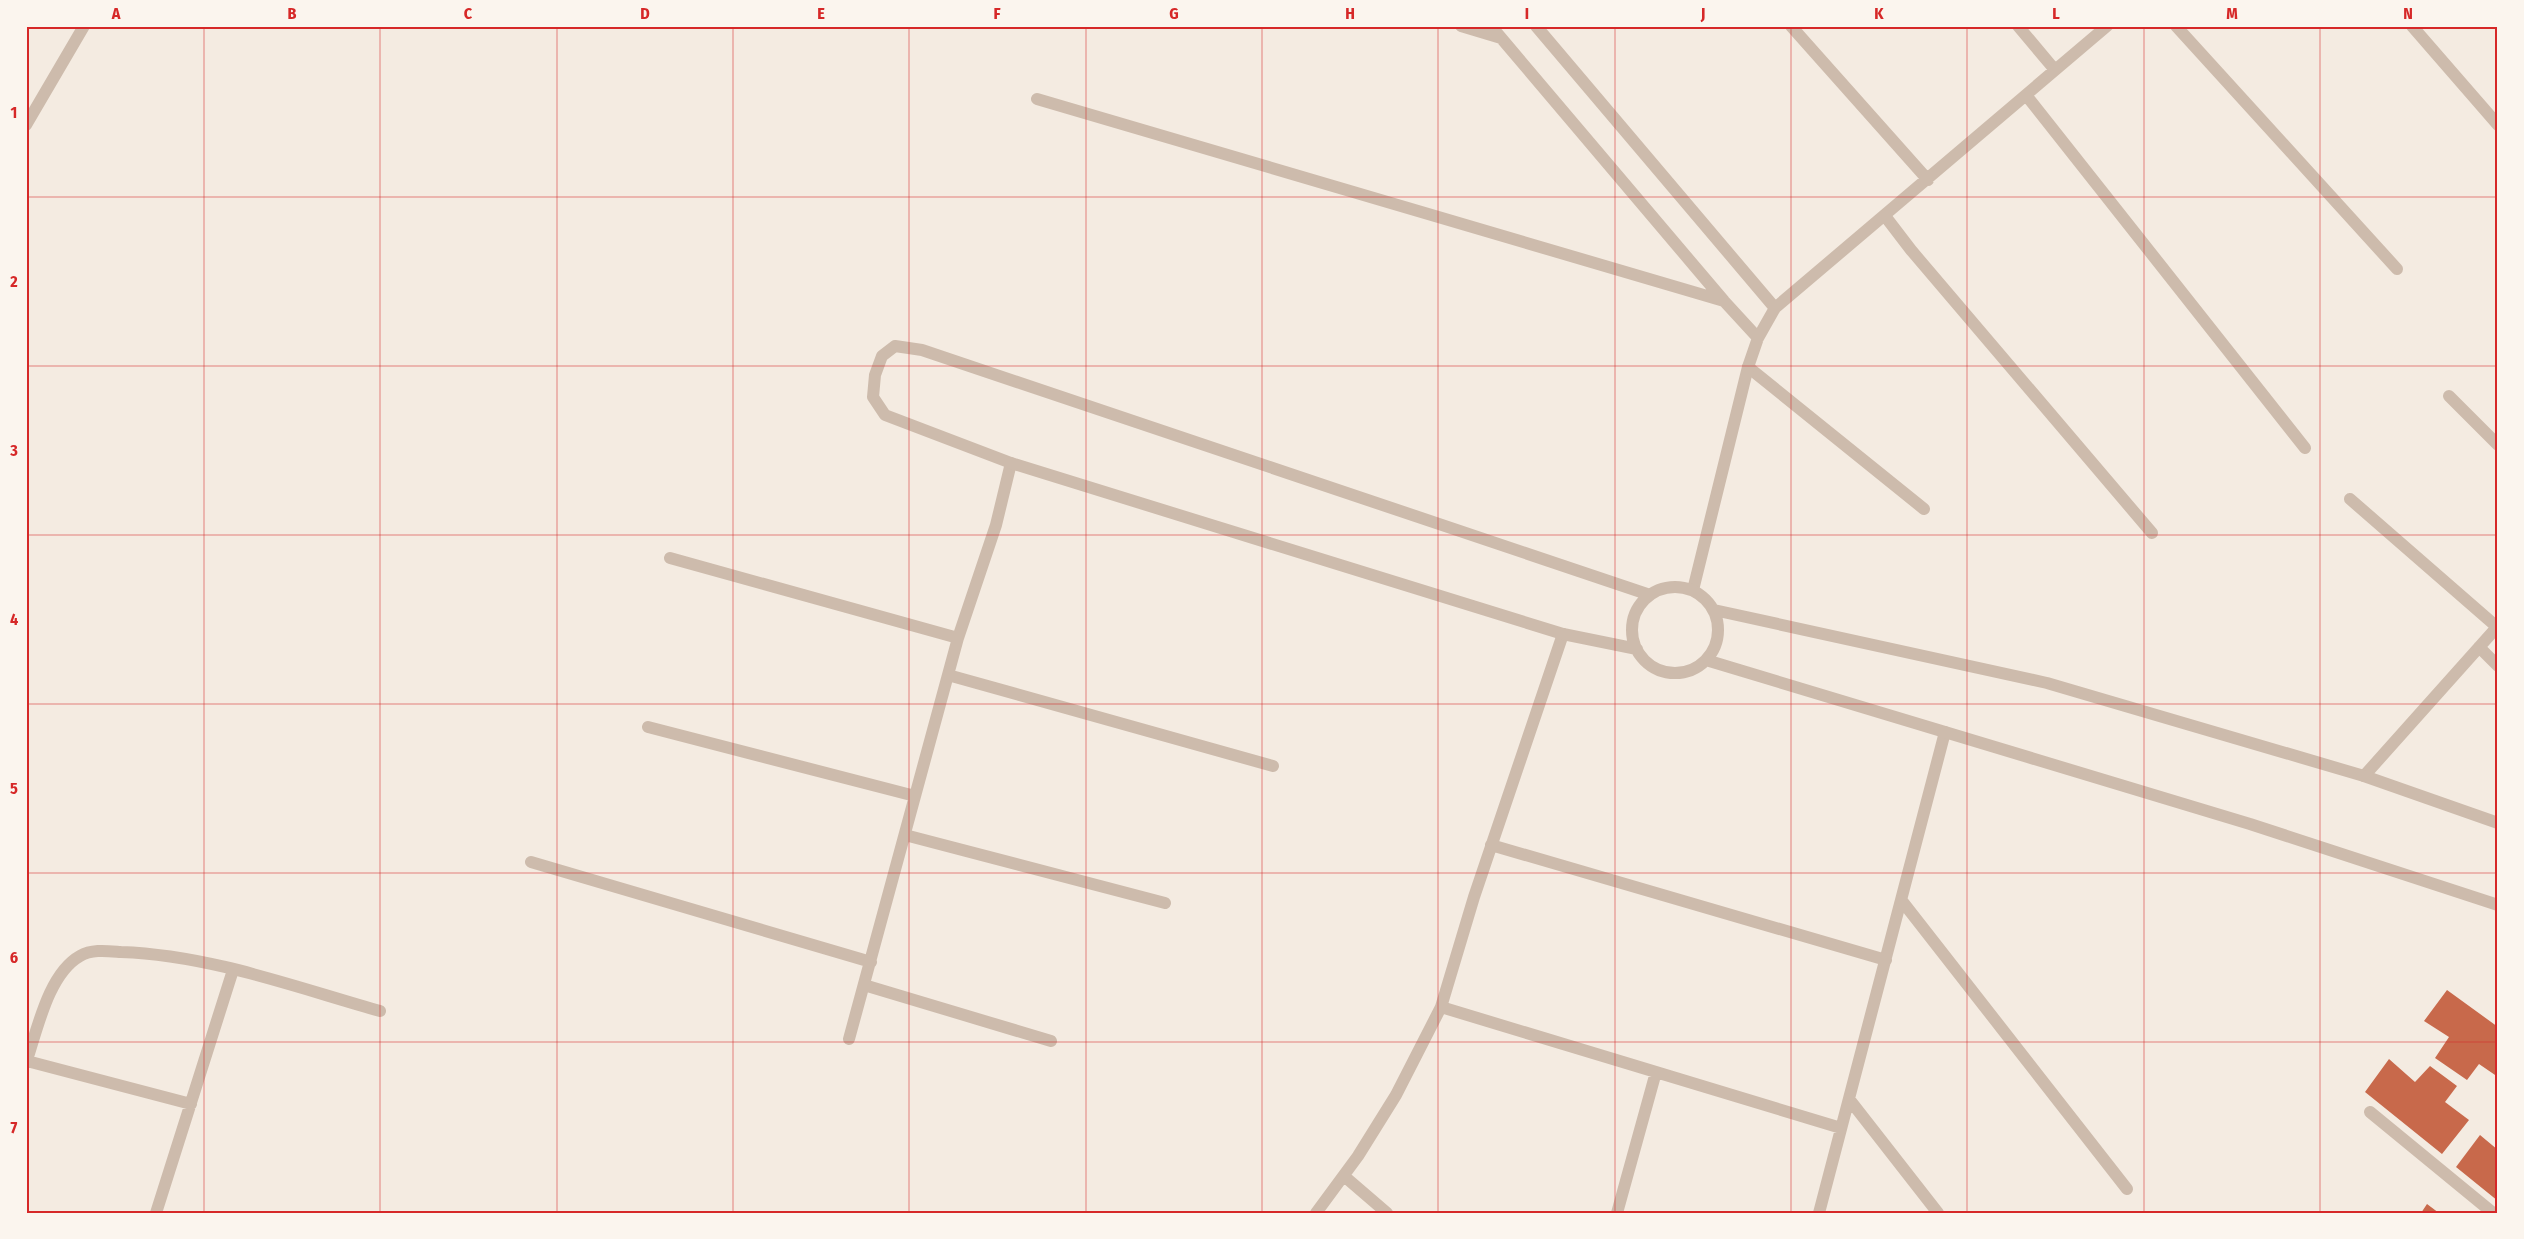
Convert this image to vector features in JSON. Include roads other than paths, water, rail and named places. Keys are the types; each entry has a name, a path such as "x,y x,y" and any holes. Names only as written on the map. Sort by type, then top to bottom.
{"street":[{"path":"26,125 84,26"},
{"path":"1461,26 1501,38"},
{"path":"1491,26 1724,302 1758,338"},
{"path":"1791,26 1928,180"},
{"path":"2018,26 2055,70"},
{"path":"1692,590 1748,367 1758,338 1775,308 2107,26"},
{"path":"2176,26 2397,269"},
{"path":"2412,26 2498,125"},
{"path":"1542,28 1775,308"},
{"path":"2026,95 2305,448"},
{"path":"1037,99 1724,302"},
{"path":"1885,216 1911,250 2152,533"},
{"path":"1637,649 1564,634 1011,462 885,415 873,397 874,376 882,356 895,346 922,350 1650,595"},
{"path":"1748,367 1924,509"},
{"path":"2449,396 2498,445"},
{"path":"849,1039 958,638 996,525 1011,462"},
{"path":"2350,499 2497,626 2364,776"},
{"path":"670,558 958,638"},
{"path":"1678,587 1692,590 1705,598 1714,610 1718,622 1718,636 1714,649 1706,660 1695,668 1682,672 1668,672 1655,668 1645,660 1637,649 1633,634 1634,620 1640,606 1650,595 1663,588 1678,587"},
{"path":"1714,610 2047,683 2364,776 2498,822"},
{"path":"1316,1213 1344,1176 1396,1095 1441,1007 1491,845 1564,634"},
{"path":"2479,647 2498,666"},
{"path":"1706,660 2250,824 2498,905"},
{"path":"948,675 1273,766"},
{"path":"648,727 915,796"},
{"path":"1819,1213 1945,732"},
{"path":"905,835 1165,903"},
{"path":"1491,845 1886,960"},
{"path":"531,862 870,962"},
{"path":"1902,901 2127,1189"},
{"path":"191,1104 27,1062 46,1001 58,978 79,956 96,951 153,953 194,959 380,1011"},
{"path":"156,1213 234,970"},
{"path":"864,985 1051,1041"},
{"path":"1441,1007 1841,1128"},
{"path":"1617,1213 1656,1072"},
{"path":"1849,1099 1938,1213"},
{"path":"2370,1112 2494,1213"},
{"path":"1344,1176 1387,1213"}]}
